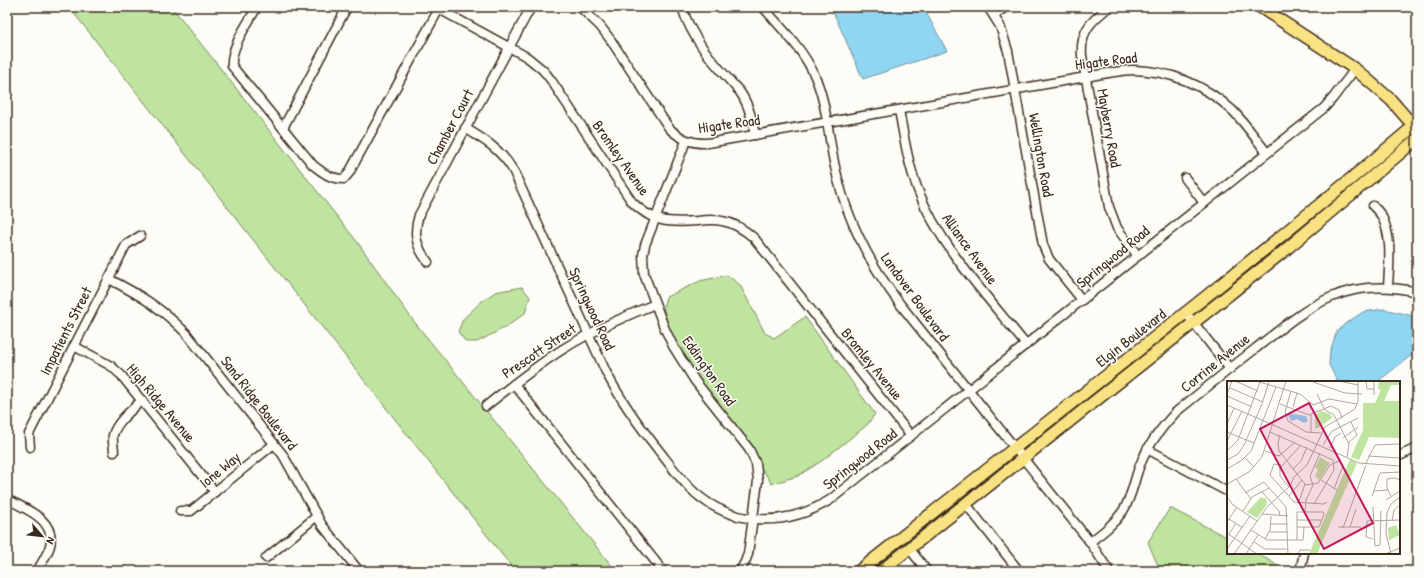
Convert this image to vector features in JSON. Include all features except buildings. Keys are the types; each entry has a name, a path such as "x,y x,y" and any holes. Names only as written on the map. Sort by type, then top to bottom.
{"main road":[{"path":"1260,7 1355,69 1391,100 1416,126"},
{"name":"Elgin Boulevard","path":"859,571 1186,313 1416,126"},
{"name":"Elgin Boulevard","path":"881,571 1284,251 1417,139"}],"street":[{"path":"257,7 234,50 231,59 232,66 313,165 326,175 335,179 344,179 349,173 439,8"},
{"path":"283,128 347,7"},
{"name":"Chamber Court","path":"428,262 418,246 415,231 419,215 530,7"},
{"name":"Higate Road","path":"580,7 600,26 610,39 669,128 686,141 694,143 708,143 1118,71 1145,71 1187,80 1211,93 1242,122 1267,153"},
{"path":"682,7 687,22 700,46 740,92 745,100 752,117 755,135"},
{"name":"Landover Boulevard","path":"763,7 797,46 806,59 819,86 840,188 847,210 865,251 879,275 895,298 1090,542 1109,571"},
{"name":"Wellington Road","path":"988,7 994,15 1004,38 1008,52 1043,245 1049,259 1082,300"},
{"path":"994,15 1006,7"},
{"name":"Mayberry Road","path":"1109,7 1094,19 1085,33 1082,48 1109,208 1117,228 1138,256"},
{"name":"Bromley Avenue","path":"439,8 527,57 543,70 632,202 645,214 655,219 672,223 722,220 747,231 911,436"},
{"name":"Springwood Road","path":"465,128 491,144 507,161 513,170 606,372 629,412 685,483 706,501 731,514 753,519 781,519 805,513 830,500 1324,108 1355,69"},
{"name":"Alliance Avenue","path":"899,110 912,172 933,223 956,257 1026,345"},
{"name":"Eddington Road","path":"686,141 645,245 642,264 644,274 664,327 683,363 695,381 749,449 756,464 758,481 748,554 746,562 740,571"},
{"path":"1185,178 1204,203"},
{"path":"1373,206 1381,214 1388,238 1390,252 1388,287"},
{"name":"Impatients Street","path":"30,447 29,434 126,245 140,236"},
{"name":"Sand Ridge Boulevard","path":"109,279 147,300 171,318 186,333 274,444 287,462 317,516 359,571"},
{"name":"Corrine Avenue","path":"1090,542 1106,529 1128,502 1140,464 1147,449 1156,434 1176,412 1295,317 1319,302 1347,292 1374,287 1388,287 1417,292"},
{"name":"Prescott Street","path":"486,406 543,363 588,335 655,304"},
{"path":"1186,313 1230,369"},
{"name":"High Ridge Avenue","path":"74,346 111,366 128,383 215,492"},
{"path":"514,384 663,571"},
{"path":"114,452 113,436 117,426 142,400"},
{"name":"Ione Way","path":"180,511 191,511 274,444"},
{"path":"1400,456 1417,448"},
{"path":"1147,449 1227,491"},
{"path":"7,499 39,516 50,531 50,544 48,551 37,571"},
{"path":"966,504 1019,571"},
{"path":"266,558 317,516"},
{"path":"909,548 927,571"},
{"path":"1300,571 1304,554"}],"green space":[{"path":"69,7 172,7 358,243 412,319 616,571 515,571"},
{"path":"727,275 740,285 765,333 774,338 805,317 875,414 867,425 823,460 798,476 771,484 769,479 696,379 672,338 663,307 666,297 700,281"},
{"path":"522,287 530,297 525,313 508,326 477,342 466,342 458,332 463,319 481,302 495,292"},
{"path":"1170,508 1227,537 1227,554 1258,554 1288,571 1160,571 1148,542"}],"water":[{"path":"831,7 923,7 947,51 863,79"},
{"path":"1384,309 1417,317 1417,351 1378,381 1337,381 1329,365 1330,351 1337,331 1363,312"}]}
